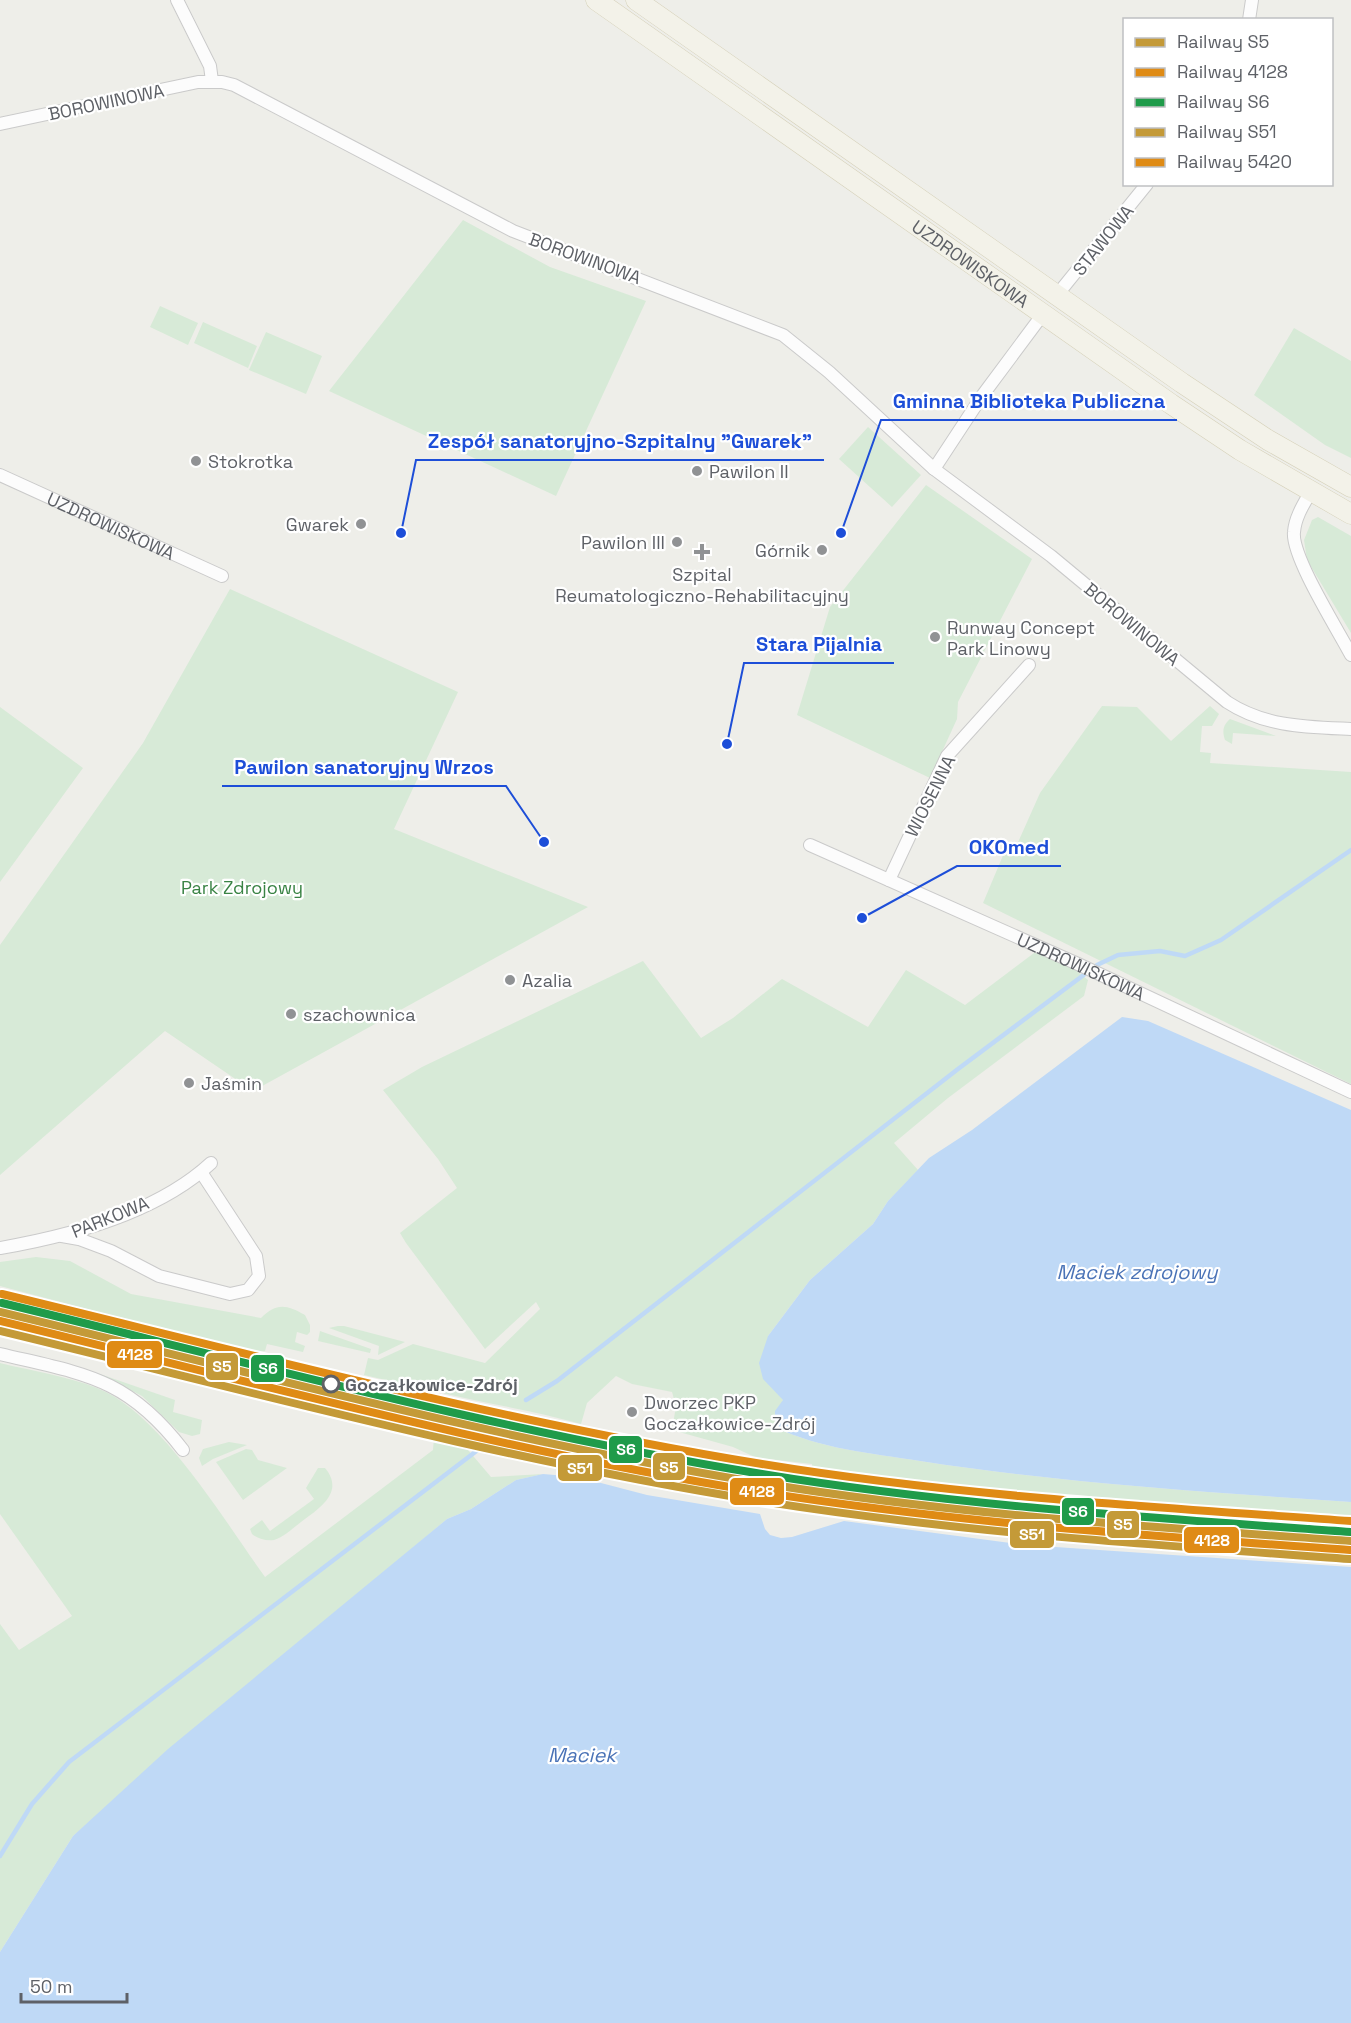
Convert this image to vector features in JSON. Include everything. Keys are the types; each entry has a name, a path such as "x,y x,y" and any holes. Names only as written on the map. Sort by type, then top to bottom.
{"main road":[{"name":"UZDROWISKOWA","path":"596,0 1223,439 1310,493 1351,514"},
{"name":"UZDROWISKOWA","path":"636,0 1268,440 1351,487"},
{"path":"1017,296 1044,299 1058,295"}],"street":[{"path":"177,0 210,66 212,81"},
{"path":"1249,18 1252,0"},
{"name":"BOROWINOWA","path":"0,124 180,85 212,81 234,85 513,231 783,335 829,372 934,469 1051,556 1144,636 1232,706 1276,724 1351,729"},
{"name":"STAWOWA","path":"1058,295 1145,186"},
{"path":"934,469 982,396 1043,314"},
{"name":"UZDROWISKOWA","path":"0,475 222,576"},
{"path":"1310,493 1298,516 1293,534 1298,555 1351,655"},
{"name":"WIOSENNA","path":"889,880 947,756 1029,665"},
{"name":"UZDROWISKOWA","path":"810,845 1078,964 1351,1092"},
{"name":"PARKOWA","path":"0,1248 63,1236 125,1213 176,1189 201,1173 211,1163"},
{"path":"63,1236 79,1239 111,1251 159,1276 230,1294 248,1290 259,1276 256,1256 201,1173"},
{"path":"0,1354 106,1382 152,1413 183,1450"}],"green space":[{"path":"463,220 550,267 646,301 556,496 329,391"},
{"path":"160,306 198,323 188,345 150,327"},
{"path":"203,322 257,346 248,368 194,343"},
{"path":"1294,328 1351,361 1351,458 1325,445 1254,395"},
{"path":"266,332 322,356 306,394 249,370"},
{"path":"868,427 921,475 892,507 839,459"},
{"path":"926,485 1032,559 958,702 957,719 930,778 797,715 830,607"},
{"path":"1318,517 1351,536 1351,633 1307,560 1304,540 1312,520"},
{"name":"Park Zdrojowy","path":"230,589 458,692 394,829 588,907 253,1091 165,1031 0,1175 0,945 143,743"},
{"path":"1102,706 1137,707 1171,741 1210,706 1219,714 1212,726 1202,726 1200,752 1211,753 1210,763 1351,772 1351,1084 983,903 1007,846 1015,849 1040,793"},
{"path":"0,707 83,768 0,882"},
{"path":"1230,719 1276,736 1233,733 1232,744 1225,740 1224,734 1224,728"},
{"path":"1038,950 1069,965 1088,980 1084,996 948,1098 894,1143 918,1170 888,1201 873,1224 810,1280 768,1336 783,1400 775,1427 810,1440 846,1449 974,1469 1135,1486 1351,1502 1351,1522 991,1493 812,1471 812,1464 768,1459 768,1463 733,1447 672,1430 676,1406 672,1392 632,1384 616,1376 587,1403 581,1424 442,1393 443,1388 439,1386 409,1380 407,1385 364,1375 368,1358 378,1360 413,1344 485,1363 540,1309 536,1302 485,1349 406,1243 400,1233 457,1188 438,1159 383,1090 422,1067 643,961 701,1038 733,1018 782,979 868,1027 906,970 965,1005"},
{"path":"36,1257 70,1261 131,1294 261,1318 272,1310 287,1307 305,1315 310,1325 310,1332 307,1335 297,1332 295,1342 305,1346 303,1352 267,1344 265,1351 254,1353 0,1286 0,1262"},
{"path":"338,1326 405,1342 378,1355 379,1346 329,1328"},
{"path":"320,1331 371,1349 370,1353 318,1341"},
{"path":"0,1363 86,1384 121,1401 144,1420 190,1471 265,1577 433,1450 434,1437 463,1444 491,1477 543,1474 516,1480 471,1509 447,1519 73,1836 0,1952 0,1624 19,1650 72,1616 0,1514"},
{"path":"97,1373 175,1400 173,1412 202,1420 200,1434 192,1436 179,1432 142,1396"},
{"path":"229,1442 247,1445 202,1466 199,1458 203,1449"},
{"path":"246,1449 252,1450 258,1460 287,1468 243,1500 216,1462"},
{"path":"318,1468 325,1468 332,1485 328,1499 316,1511 278,1539 265,1540 252,1534 250,1529 262,1520 270,1531 314,1499 306,1488"}],"water":[{"name":"Maciek zdrojowy","path":"1122,1017 1148,1021 1351,1110 1351,1502 1135,1486 974,1469 846,1449 810,1440 775,1427 775,1411 783,1400 763,1379 759,1363 768,1336 810,1280 873,1224 888,1201 929,1158 972,1130"},
{"name":"Maciek","path":"543,1474 578,1477 647,1495 760,1514 765,1529 770,1535 781,1538 792,1537 844,1521 1026,1545 1351,1567 1351,2023 0,2023 0,1952 73,1836 168,1749 447,1519 471,1509 516,1480"}],"waterway":[{"path":"526,1400 557,1381 958,1069 1097,965 1118,955 1160,951 1185,956 1221,940 1351,850"},
{"path":"0,1856 32,1804 69,1762 483,1446"}],"rail line":[{"name":"5420","path":"2,1294 475,1408 762,1464 982,1492 1351,1521"},
{"name":"S6","path":"2,1303 475,1418 762,1474 982,1503 1351,1532"},
{"name":"S5","path":"0,1312 474,1427 761,1483 981,1512 1351,1541"},
{"name":"4128","path":"0,1321 473,1436 569,1457 760,1492 981,1520 1128,1534 1350,1550"},
{"name":"S51","path":"0,1331 378,1424 568,1466 760,1501 980,1529 1128,1543 1350,1559"}],"place":[{"name":"Stokrotka","path":"196,461"},
{"name":"Pawilon II","path":"697,471"},
{"name":"Gwarek","path":"361,524"},
{"name":"Zespół sanatoryjno-Szpitalny \"Gwarek\"","path":"401,533"},
{"name":"Gminna Biblioteka Publiczna","path":"841,533"},
{"name":"Pawilon III","path":"677,542"},
{"name":"Górnik","path":"822,550"},
{"name":"Szpital Reumatologiczno-Rehabilitacyjny","path":"702,552"},
{"name":"Runway Concept Park Linowy","path":"935,637"},
{"name":"Stara Pijalnia","path":"727,744"},
{"name":"Pawilon sanatoryjny Wrzos","path":"544,842"},
{"name":"OKOmed","path":"862,918"},
{"name":"Azalia","path":"510,980"},
{"name":"szachownica","path":"291,1014"},
{"name":"Jaśmin","path":"189,1083"},
{"name":"Goczałkowice-Zdrój","path":"331,1384"},
{"name":"Dworzec PKP Goczałkowice-Zdrój","path":"632,1412"}]}
